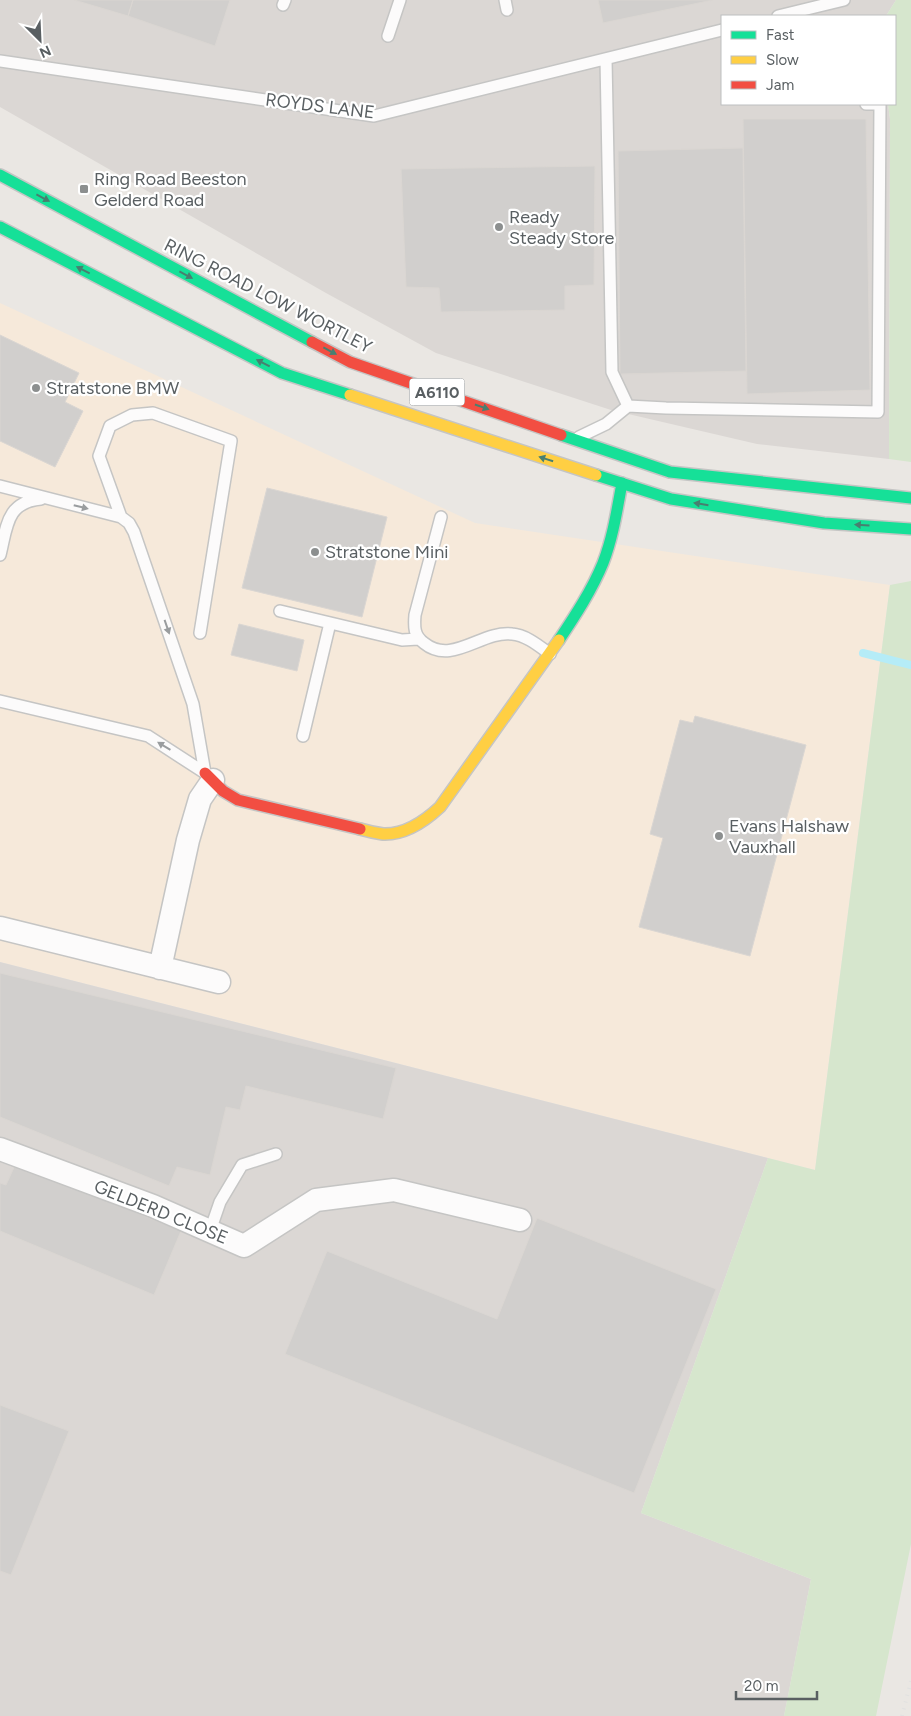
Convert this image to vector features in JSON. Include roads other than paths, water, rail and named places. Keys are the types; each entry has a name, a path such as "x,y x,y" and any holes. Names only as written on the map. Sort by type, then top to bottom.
{"main road":[{"name":"RING ROAD LOW WORTLEY","path":"0,175 350,362 670,472 911,498"},
{"name":"A6110","path":"0,227 282,373 671,499 824,523 911,529"},
{"path":"209,777 223,792 238,800 357,829 385,834 406,830 424,821 440,807 550,654 581,607 603,563 614,528 622,483"}],"street":[{"path":"160,968 188,840 200,799 209,777"},
{"path":"0,928 218,982"},
{"name":"GELDERD CLOSE","path":"0,1149 153,1206 244,1246 316,1200 394,1190 520,1220"}],"lane":[{"path":"388,36 400,0"},
{"path":"786,15 802,13 844,0"},
{"name":"ROYDS LANE","path":"0,62 374,116 721,30"},
{"path":"606,59 612,372 628,406"},
{"path":"574,439 606,424 628,406 878,412 880,105"},
{"path":"121,516 99,456 110,426 132,414 153,413 231,441 200,633"},
{"path":"0,486 121,516 129,522 192,704 209,777"},
{"path":"0,555 10,514 29,500 47,498"},
{"path":"441,517 415,615 414,628 418,639 429,648 442,651 457,650 500,634 513,634 528,639 550,654"},
{"path":"280,611 402,640 418,639"},
{"path":"303,736 330,623"},
{"path":"0,701 148,736 209,777"},
{"path":"210,1231 220,1202 242,1165 276,1154"}],"waterway":[{"path":"863,653 911,665"}],"railway":[{"path":"902,1716 911,1681"}],"place":[{"name":"Ring Road Beeston Gelderd Road","path":"84,189"},
{"name":"Ready Steady Store","path":"499,227"},
{"name":"Stratstone BMW","path":"36,388"},
{"name":"Stratstone Mini","path":"315,552"},
{"name":"Evans Halshaw Vauxhall","path":"719,836"}]}
